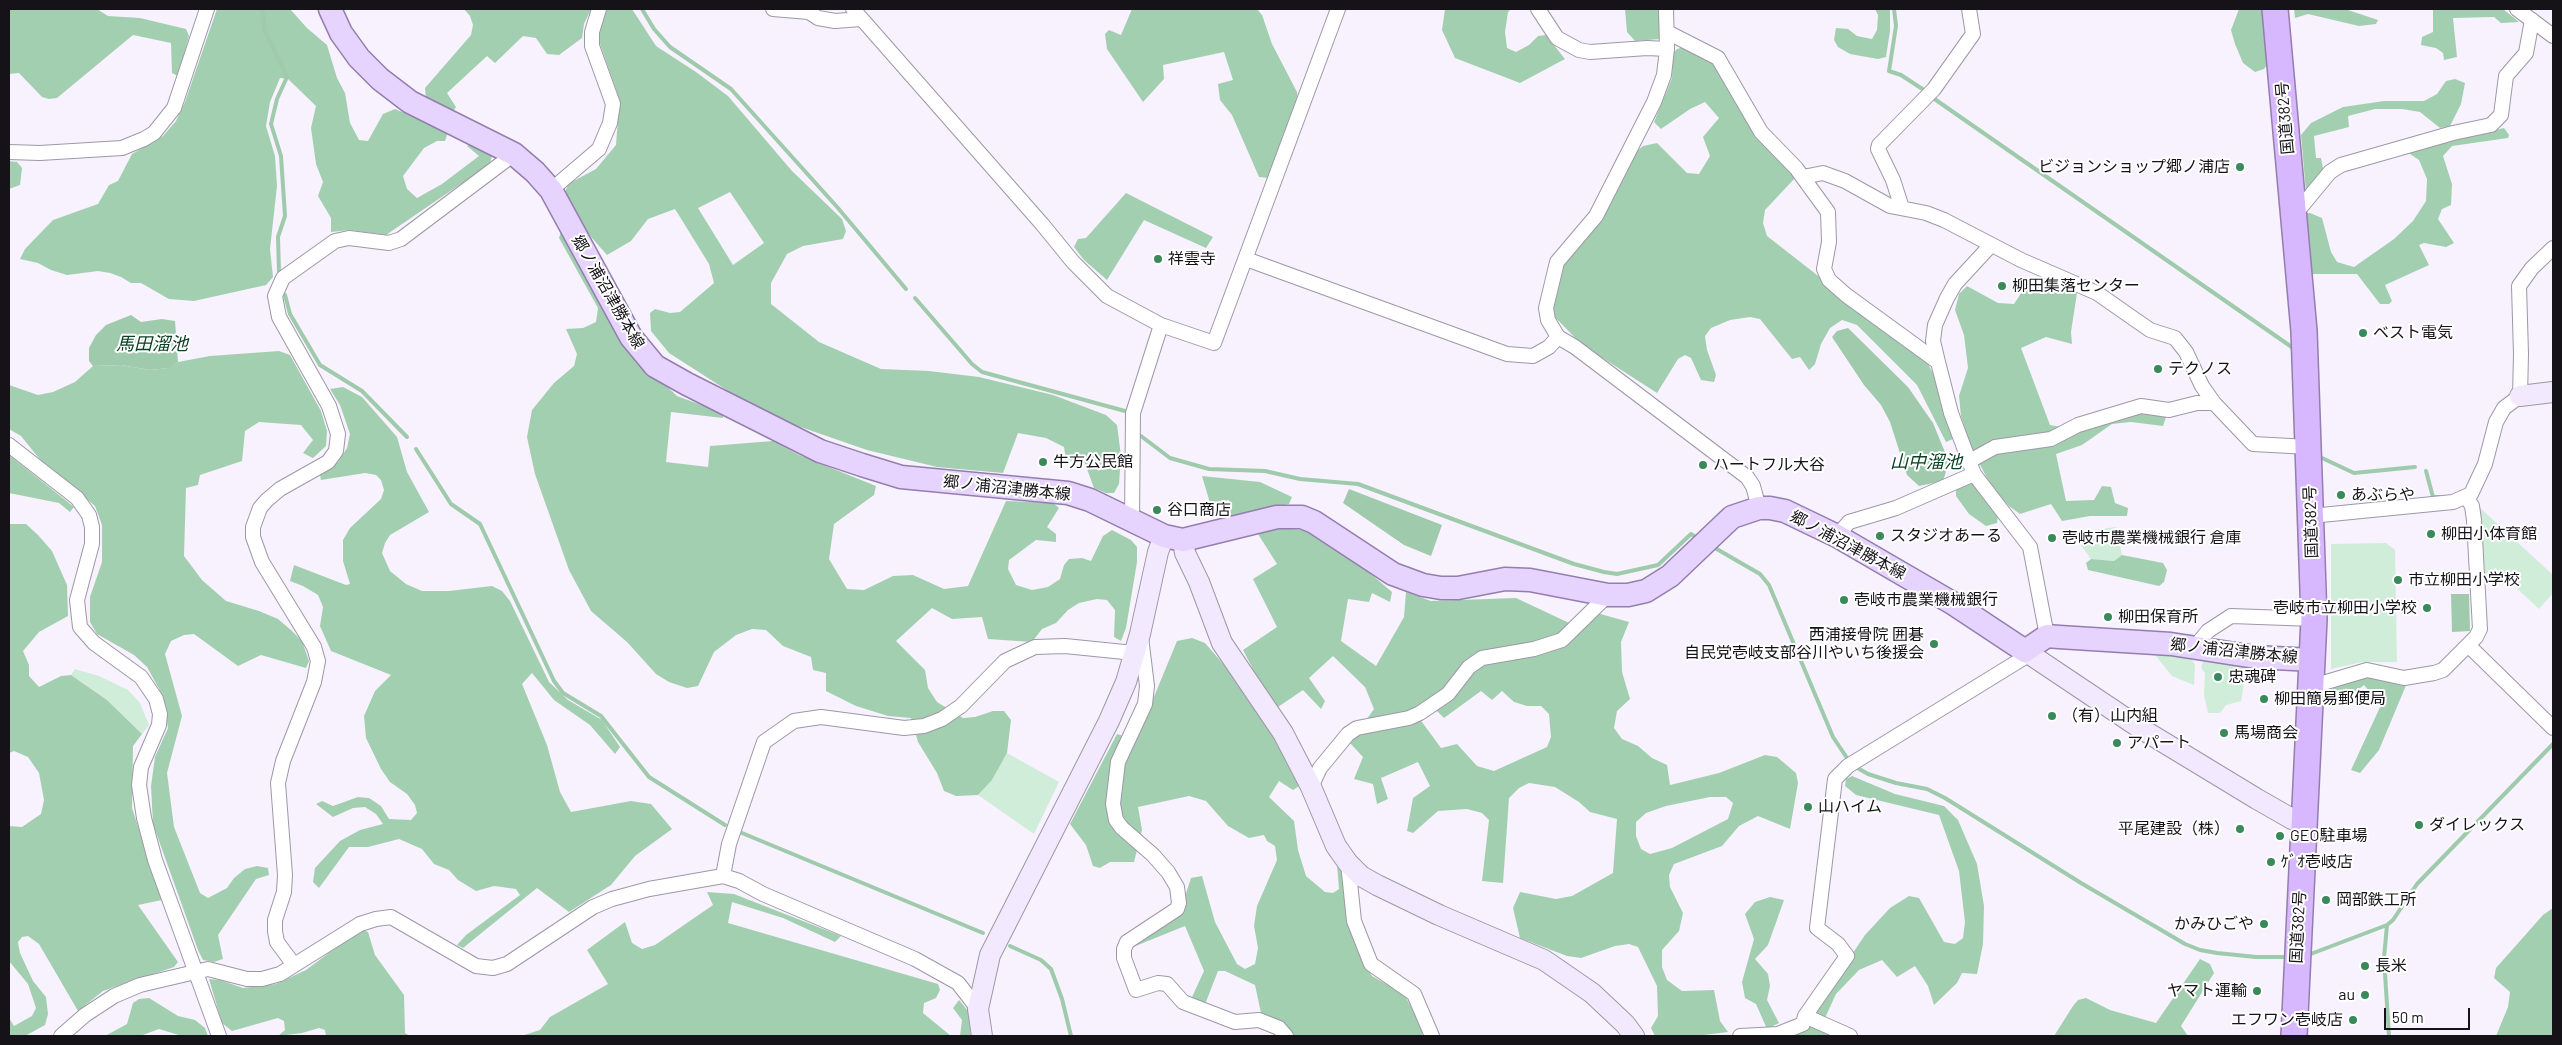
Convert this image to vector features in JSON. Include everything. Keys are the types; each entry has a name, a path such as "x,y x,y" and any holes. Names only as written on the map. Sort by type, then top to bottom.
{"highway":[{"name":"国道382号","path":"2275,9 2304,331 2314,619 2294,1036"}],"main road":[{"name":"郷ノ浦沼津勝本線","path":"330,9 341,33 358,58 380,79 410,102 514,154 535,172 551,190 631,337 655,366 820,451 901,477 1068,493 1090,500 1132,522 1174,538 1277,517 1302,517 1314,522 1393,574 1423,585 1458,588 1505,579 1530,580 1608,595 1628,595 1658,585 1680,567 1732,517 1759,508 1785,511 1837,536 1954,604 2028,652"},
{"name":"郷ノ浦沼津勝本線","path":"2047,636 2171,644 2255,657 2313,671"},
{"path":"2028,652 2047,636"}],"street":[{"path":"9,152 40,153 122,148 154,133 174,108 208,9"},
{"path":"551,190 599,149 610,123 613,104 592,46 592,32 599,9"},
{"path":"773,9 809,12 818,18 835,21 857,14 1085,275 1107,296 1161,325 1214,343 1338,9"},
{"path":"1538,9 1556,38 1579,50 1590,52 1647,48 1667,49"},
{"path":"1666,9 1667,49 1664,75 1654,102 1596,216 1563,253 1553,271 1546,308 1548,320 1558,337 1582,352 1747,477 1753,486 1759,508"},
{"path":"1902,208 1893,180 1878,148 1879,145 1934,89 1973,34 1969,9"},
{"path":"2517,9 2552,34"},
{"path":"2293,208 2301,207 2330,172 2341,165 2453,132 2491,125 2501,114 2506,76 2526,53 2532,20"},
{"path":"1667,32 1718,58 1761,132 1796,168 1828,212 1829,242 1824,269 1829,280 1846,296 1938,362"},
{"path":"294,965 277,942 275,931 275,920 284,892 285,875 278,783 282,761 314,682 318,661 314,647 262,562 253,537 253,527 260,508 267,500 280,489 312,473 328,462 336,451 338,434 329,406 279,318 275,296 284,278 335,241 348,238 389,243 400,239 514,154"},
{"path":"1803,177 1824,173 1845,181 1890,206 1944,220 2097,293 2150,330 2175,338 2186,352 2202,386 2214,403 2253,444 2309,447"},
{"path":"1992,244 1955,284 1935,325 1933,341 1951,413 1971,468 2030,547 2047,636"},
{"path":"2520,396 2522,354 2519,286 2532,268 2553,248"},
{"path":"1246,259 1508,354 1534,356 1549,347 1558,337"},
{"path":"1132,522 1133,413 1161,325"},
{"path":"2311,516 2453,502 2467,498 2475,488 2486,464 2496,422 2504,408 2520,396 2553,392"},
{"path":"1837,536 1850,522 1896,508 1971,468 1995,447 2051,439 2085,423 2141,406 2169,410 2196,404 2214,403"},
{"path":"9,445 77,498 89,515 92,527 92,544 77,600 80,627 94,643 141,677 156,699 160,714 159,726 141,767 139,785 144,818 155,860 221,1034"},
{"path":"2313,671 2323,684 2367,670 2404,678 2443,670 2469,646 2480,629 2474,520 2472,506 2467,498"},
{"path":"982,1036 978,1009 990,955 1109,721 1126,682 1137,644 1158,552 1174,538 1185,553 1199,582 1222,642 1282,734 1311,787 1336,846 1348,863 1362,876 1377,885 1544,960 1592,993 1625,1024 1634,1036"},
{"path":"1311,787 1320,768 1348,734 1357,728 1409,718 1420,713 1448,694 1469,667 1482,658 1534,649 1562,640 1608,595"},
{"path":"2194,648 2208,631 2231,616 2314,619"},
{"path":"723,876 729,844 764,742 794,721 821,717 904,728 924,726 942,719 961,706 1005,661 1035,647 1137,644 1143,647 1147,686 1145,704 1118,762 1113,804 1116,820 1122,828 1153,855 1168,872 1177,887 1179,903 1177,909 1127,942 1124,949 1124,958 1136,990 1158,983 1167,984 1183,1002 1236,1022 1259,1020 1279,1028 1286,1036"},
{"path":"2469,646 2553,728"},
{"path":"1740,1036 1778,1034 1803,1024 1805,1016 1846,956 1838,944 1817,928 1835,779 1851,764 2028,652 2140,728 2257,799 2304,822"},
{"path":"1348,863 1354,921 1371,964 1414,994 1432,1036"},
{"path":"60,1036 85,1015 114,996 140,985 208,969 247,979 262,979 280,974 360,924 390,917 476,966 493,968 507,964 593,907 612,899 649,889 723,876 739,881 763,894 915,959 958,983 978,1009"},
{"path":"1805,1016 1850,1036"}],"shaded area":[{"path":"9,9 97,9 108,16 140,18 186,29 189,36 178,76 172,73 171,43 133,35 57,98 49,99 42,97 19,73 9,74"},
{"path":"217,9 290,9 307,28 327,45 337,78 345,93 350,123 359,140 368,141 383,114 395,109 448,132 445,141 437,141 424,148 403,176 407,189 417,198 442,184 479,156 467,146 471,143 492,155 490,164 386,235 350,230 331,232 331,218 318,196 323,182 316,164 311,128 316,106 288,79 280,78 270,102 266,126 275,156 277,186 270,249 273,277 266,285 194,301 169,299 141,283 131,283 110,273 98,271 67,275 38,263 20,259 25,249 53,220 98,204 109,185 118,181 132,154 163,136 176,121 185,102"},
{"path":"464,9 591,9 584,24 582,38 559,55 547,54 536,38 523,36 495,63 487,56 447,93 456,107 452,113 426,100 425,88 471,35 473,25 470,16"},
{"path":"605,9 632,9 656,46 728,96 792,171 842,219 846,231 843,239 803,246 787,254 771,283 771,304 819,342 881,369 929,371 979,377 1053,395 1106,415 1117,425 1121,456 1119,484 1114,493 1106,493 1094,488 1084,461 1066,460 1064,447 1046,438 1018,433 1003,473 937,467 867,450 789,423 750,405 669,353 651,331 650,313 655,309 670,313 680,312 714,283 709,264 675,209 648,219 631,241 607,255 578,222 565,193 568,184 596,169 616,145 619,106 617,92 599,41 600,25","holes":["730,192 764,243 733,265 698,208"]},
{"path":"1132,9 1257,9 1262,15 1272,44 1297,92 1298,104 1269,178 1259,177 1232,115 1220,100 1218,84 1233,80 1224,52 1163,65 1164,79 1143,102 1107,49 1105,34 1109,30 1121,35"},
{"path":"1445,9 1511,9 1508,12 1505,32 1507,48 1516,52 1529,45 1538,36 1546,35 1565,59 1520,83 1455,58 1442,30"},
{"path":"1625,9 1661,9 1660,39 1635,41 1627,32"},
{"path":"1875,9 1890,10 1890,31 1886,57 1878,59 1850,54 1838,47 1834,40 1836,28 1848,29 1857,36 1872,39 1877,30 1878,15"},
{"path":"2239,9 2265,9 2269,62 2264,69 2255,72 2243,63 2231,30"},
{"path":"2294,9 2345,9 2378,20 2376,24 2359,26 2308,14 2295,18"},
{"path":"2433,9 2503,9 2519,22 2501,23 2494,17 2453,18 2457,57 2444,60 2443,53 2436,48 2421,45 2422,37 2433,32"},
{"path":"1684,47 1707,58 1720,69 1795,178 1765,210 1763,223 1767,236 1926,360 1937,381 1953,439 1946,442 1917,385 1857,325 1842,320 1830,328 1821,344 1815,364 1809,370 1800,357 1792,359 1760,319 1750,317 1730,320 1711,328 1705,336 1707,350 1716,375 1714,382 1701,380 1691,358 1685,355 1678,359 1657,393 1581,344 1554,316 1553,300 1560,271 1570,255 1612,201 1636,152 1643,146 1657,143 1687,173 1699,174 1710,156 1703,137 1719,118 1705,102 1690,109 1661,129 1654,122 1672,78 1673,53 1677,49"},
{"path":"2455,79 2465,83 2461,104 2450,126 2440,128 2420,112 2402,109 2375,109 2348,116 2349,127 2314,136 2316,158 2321,158 2324,173 2306,192 2301,135 2311,123 2343,107 2384,101 2424,101 2437,94 2446,81"},
{"path":"2504,128 2509,135 2508,138 2452,146 2443,156 2452,184 2451,205 2442,209 2438,219 2454,243 2446,247 2424,243 2419,245 2429,265 2385,285 2392,301 2389,304 2380,304 2357,274 2311,274 2303,213 2310,213 2322,218 2331,252 2337,262 2354,267 2394,239 2413,221 2426,201 2427,179 2419,160 2407,152"},
{"path":"9,161 17,162 22,168 20,185 9,189"},
{"path":"1126,193 1213,237 1206,248 1144,220 1107,280 1084,260 1074,247 1078,239 1086,238"},
{"path":"562,229 640,361 677,396 723,413 723,418 671,412 666,462 708,467 710,446 773,441 799,455 876,486 874,495 834,524 829,559 847,589 864,590 893,576 913,575 944,589 968,586 1006,501 1053,503 1059,508 1047,527 1056,534 1056,542 1036,540 1009,560 1008,569 1016,585 1032,590 1048,587 1060,579 1064,565 1069,559 1082,558 1091,561 1103,536 1112,530 1131,540 1137,547 1137,562 1126,628 1121,641 1114,637 1115,610 1107,600 1097,599 1079,603 1068,610 1056,623 1042,629 1032,642 988,639 982,617 952,619 932,608 896,641 925,670 928,688 937,702 963,718 975,717 993,711 1004,711 1011,720 1007,753 992,780 978,795 956,796 944,791 937,773 918,742 911,718 888,716 856,706 826,691 826,673 813,670 811,657 783,646 766,630 752,629 736,635 714,652 698,686 687,688 669,682 656,674 627,642 591,611 569,570 535,474 527,437 532,410 554,383 574,366 577,354 566,329 583,328 596,322 598,308 559,238"},
{"path":"2031,278 2077,293 2071,332 2072,344 2046,337 2021,348 2050,425 2079,430 2144,412 2167,414 2163,426 2131,422 2112,424 2082,445 2056,454 2066,501 2094,500 2102,486 2111,487 2115,503 2128,508 2127,516 2090,516 2062,521 2051,504 2020,514 2009,506 1992,488 1971,447 1961,416 1959,396 1968,368 1964,335 1955,310 1959,294 1967,286 1998,303 2014,304"},
{"path":"279,351 290,355 321,411 327,431 326,446 313,458 303,453 313,440 301,425 259,422 245,431 242,461 200,475 198,485 186,488 184,556 202,580 226,601 278,619 302,641 309,661 306,668 261,655 238,666 194,634 184,635 171,641 165,654 182,716 167,773 174,827 200,893 208,898 227,888 234,878 245,869 257,866 268,868 269,875 256,879 218,935 223,959 214,962 203,960 198,950 153,824 151,786 155,757 168,728 163,696 147,667 134,655 97,634 90,622 90,597 102,562 102,525 95,506 42,462 21,436 9,429 9,385 38,395 53,392 75,382 93,366 121,365 150,370 168,368 178,362 210,356"},
{"path":"343,387 362,397 397,437 407,472 429,512 390,535 382,553 390,571 406,584 422,591 449,591 492,586 502,591 510,601 549,682 568,700 602,720 620,747 615,754 590,725 554,700 532,673 522,684 547,745 560,792 571,812 631,801 651,804 672,829 635,856 611,885 569,912 537,888 463,948 457,945 466,935 520,895 516,889 494,886 476,891 458,880 449,870 434,864 422,849 399,839 368,847 349,847 319,888 313,882 315,868 340,841 360,830 383,824 376,814 365,807 353,808 333,817 316,804 322,801 333,806 358,797 369,798 381,806 389,819 411,820 417,813 415,805 407,794 390,782 381,769 366,738 364,716 375,691 391,675 331,651 320,626 323,607 318,595 290,581 294,565 346,585 350,584 343,561 343,540 350,528 381,499 384,490 381,480 376,475 365,473 321,480 320,475 338,462 347,448 350,434 340,405 330,389"},
{"path":"9,455 74,507 70,512 59,503 9,493"},
{"path":"1202,476 1260,482 1292,497 1289,504 1231,517 1229,500 1210,503"},
{"path":"1971,480 1998,515 1997,523 1986,526 1969,514 1956,496 1956,488"},
{"path":"2479,507 2553,575 2553,593 2539,609 2495,568 2486,582"},
{"path":"9,524 26,524 38,535 52,551 67,585 68,616 39,632 23,651 29,665 29,676 39,687 61,676 71,675 107,700 142,734 133,746 132,808 162,900 138,905 178,962 174,967 103,991 78,1011 39,944 28,936 22,937 18,942 20,953 33,981 46,997 48,1014 45,1025 25,1036 9,1036 9,1018 14,1026 32,1016 36,1008 28,984 9,961 9,826 22,827 41,814 44,800 39,773 28,757 14,751 9,753"},
{"path":"2116,527 2122,555 2114,561 2091,559 2072,533"},
{"path":"1280,528 1304,530 1338,546 1392,592 1390,602 1372,593 1369,602 1348,599 1341,641 1376,666 1404,617 1406,592 1431,601 1516,598 1582,629 1597,613 1629,622 1621,642 1622,672 1630,699 1617,711 1614,728 1622,739 1638,746 1652,758 1667,765 1670,785 1719,773 1765,755 1777,757 1796,773 1798,783 1790,829 1758,816 1739,826 1722,846 1674,864 1669,875 1670,887 1683,913 1679,931 1662,950 1662,967 1667,980 1682,991 1714,990 1720,1021 1728,1032 1696,1036 1655,1036 1651,1028 1658,1016 1657,986 1638,947 1629,944 1615,946 1581,958 1567,956 1520,938 1513,908 1520,892 1556,899 1572,896 1613,873 1617,819 1590,812 1579,802 1555,787 1529,783 1519,788 1509,798 1503,883 1482,881 1489,820 1482,813 1467,809 1438,811 1413,833 1407,831 1413,798 1430,786 1418,762 1381,778 1388,799 1377,804 1373,784 1354,779 1363,757 1350,743 1374,709 1365,687 1333,656 1309,678 1325,701 1321,709 1303,690 1278,707 1257,677 1243,650 1277,627 1253,579 1277,564 1258,534","holes":["1481,691 1492,700 1502,691 1514,702 1527,706 1541,706 1549,714 1551,737 1547,747 1494,771 1477,766 1457,744 1441,748 1414,711 1429,703 1444,718","1710,797 1726,797 1733,803 1728,819 1672,848 1650,854 1641,849 1636,836 1636,822 1646,813 1666,806"]},
{"path":"2386,543 2395,550 2397,662 2362,662 2331,669 2331,544"},
{"path":"2122,555 2163,563 2167,570 2164,582 2159,586 2088,570 2086,563 2091,559 2114,561"},
{"path":"1192,638 1205,643 1245,689 1292,760 1301,785 1293,790 1279,781 1269,797 1294,821 1298,850 1306,876 1325,892 1333,893 1339,889 1337,865 1342,865 1348,908 1362,960 1372,976 1404,994 1422,1027 1422,1036 1290,1036 1286,1025 1261,1013 1255,985 1225,971 1218,971 1204,1007 1192,997 1204,971 1185,926 1133,947 1133,942 1179,915 1191,878 1202,876 1215,922 1237,964 1245,969 1255,964 1258,948 1254,926 1257,906 1277,860 1275,846 1267,841 1264,835 1249,838 1228,826 1206,801 1189,796 1138,807 1142,830 1134,862 1110,862 1100,868 1093,866 1086,845 1070,824 1117,734 1134,739 1151,704 1177,641"},
{"path":"2156,646 2186,650 2195,665 2194,685 2172,676 2156,656"},
{"path":"2204,659 2247,666 2241,701 2226,705 2220,713 2208,713 2204,695 2205,673 2201,668"},
{"path":"75,669 99,676 128,690 140,703 149,725 142,734 107,700 71,675"},
{"path":"2368,674 2407,683 2379,750 2360,773 2351,770 2381,705 2364,685 2338,705 2331,698 2333,686"},
{"path":"1007,753 1059,782 1034,834 978,795 992,780"},
{"path":"1852,776 1895,794 1944,806 1958,820 1977,864 1984,906 1983,944 1977,974 1962,973 1957,983 1934,1005 1928,986 1915,966 1897,977 1882,960 1859,970 1836,994 1825,1018 1813,1012 1865,935 1890,908 1909,896 1919,898 1944,942 1955,944 1963,938 1965,922 1959,871 1939,815 1856,795 1845,786 1846,779"},
{"path":"707,892 734,894 841,936 835,942 783,918 732,902 728,923 938,984 940,990 936,998 924,1003 923,1013 951,1036 521,1036 540,1030 550,1017 608,984 587,950 625,922 632,943 642,949 655,945 713,905"},
{"path":"1770,897 1784,900 1768,945 1755,959 1768,974 1770,986 1767,1000 1779,1023 1767,1029 1756,1004 1745,998 1742,982 1754,939 1745,914 1755,902"},
{"path":"2553,908 2553,1036 2496,1036 2508,1007 2510,992 2494,978 2496,968 2543,915"},
{"path":"361,929 368,932 375,955 404,995 405,1033 410,1036 326,1036 325,1030 319,1028 302,1033 278,1036 285,1030 284,1021 278,1018 232,1031 222,1023 209,979 220,980 243,988 276,984 306,970"},
{"path":"2200,959 2210,964 2214,973 2181,1026 2188,1036 2054,1036 2078,1000 2086,998 2110,1010 2156,1023"},
{"path":"149,998 178,1016 195,1020 205,1028 208,1036 182,1036 159,1029 140,1036 105,1036 127,1024 133,1003 139,999"},
{"path":"959,1000 968,1011 971,1036 960,1036 962,1020 953,1008"},
{"path":"1809,1024 1835,1036 1796,1036"}],"water":[{"name":"馬田溜池","path":"131,315 141,322 162,319 175,321 178,362 169,368 150,370 121,365 93,366 89,361 89,348 96,335 106,325"},
{"name":"山中溜池","path":"1848,328 1908,387 1933,423 1949,462 1943,481 1919,486 1907,475 1890,422 1881,405 1864,385 1832,337 1837,331"},
{"path":"1349,489 1442,525 1431,556 1404,545 1343,503"},
{"path":"2451,594 2469,594 2470,631 2452,632"}],"waterway":[{"path":"262,9 265,31 287,77 277,99 271,124 281,156 285,216 278,237 279,272"},
{"path":"642,9 654,29 670,47 731,89 838,208 906,289"},
{"path":"1894,9 1896,26 1889,71 1901,75 1927,92"},
{"path":"1933,98 2296,350"},
{"path":"285,295 290,314 320,365 362,391 407,437"},
{"path":"915,298 972,364 982,372 1125,411"},
{"path":"1141,436 1170,458 1209,469 1265,471 1300,479 1358,484 1574,564 1604,572 1617,574 1658,565 1691,534 1694,536"},
{"path":"416,449 451,504 480,524 554,681 563,693 601,716 649,777 725,825"},
{"path":"2322,458 2354,473 2415,467"},
{"path":"2426,471 2433,497 2439,497"},
{"path":"1715,548 1760,574 1769,585 1833,737 1849,761"},
{"path":"2308,955 2387,925 2393,920 2417,884 2553,744"},
{"path":"1854,766 1868,774 1896,783 1927,789 1945,798 2081,883 2185,944 2200,950 2217,953 2256,957 2288,957"},
{"path":"742,833 983,933"},
{"path":"2387,925 2384,958 2389,1036"},
{"path":"1010,946 1041,960 1051,969 1062,999 1071,1036"}],"place":[{"name":"ビジョンショップ郷ノ浦店","path":"2240,167"},
{"name":"祥雲寺","path":"1158,259"},
{"name":"柳田集落センター","path":"2002,286"},
{"name":"ベスト電気","path":"2363,333"},
{"name":"テクノス","path":"2158,369"},
{"name":"牛方公民館","path":"1043,462"},
{"name":"ハートフル大谷","path":"1703,465"},
{"name":"あぶらや","path":"2341,495"},
{"name":"谷口商店","path":"1157,510"},
{"name":"柳田小体育館","path":"2431,534"},
{"name":"スタジオあーる","path":"1880,536"},
{"name":"壱岐市農業機械銀行 倉庫","path":"2052,538"},
{"name":"市立柳田小学校","path":"2398,580"},
{"name":"壱岐市農業機械銀行","path":"1844,600"},
{"name":"壱岐市立柳田小学校","path":"2427,608"},
{"name":"柳田保育所","path":"2108,617"},
{"name":"西浦接骨院 囲碁 自民党壱岐支部谷川やいち後援会","path":"1934,644"},
{"name":"忠魂碑","path":"2218,677"},
{"name":"柳田簡易郵便局","path":"2264,699"},
{"name":"（有）山内組","path":"2052,716"},
{"name":"馬場商会","path":"2224,733"},
{"name":"アパート","path":"2117,743"},
{"name":"山ハイム","path":"1808,807"},
{"name":"ダイレックス","path":"2419,825"},
{"name":"平尾建設（株）","path":"2240,829"},
{"name":"GEO駐車場","path":"2280,836"},
{"name":"ｹﾞｵ壱岐店","path":"2271,862"},
{"name":"岡部鉄工所","path":"2326,900"},
{"name":"かみひごや","path":"2264,924"},
{"name":"長米","path":"2365,966"},
{"name":"ヤマト運輸","path":"2257,991"},
{"name":"au","path":"2365,995"},
{"name":"エフワン壱岐店","path":"2353,1020"}]}
